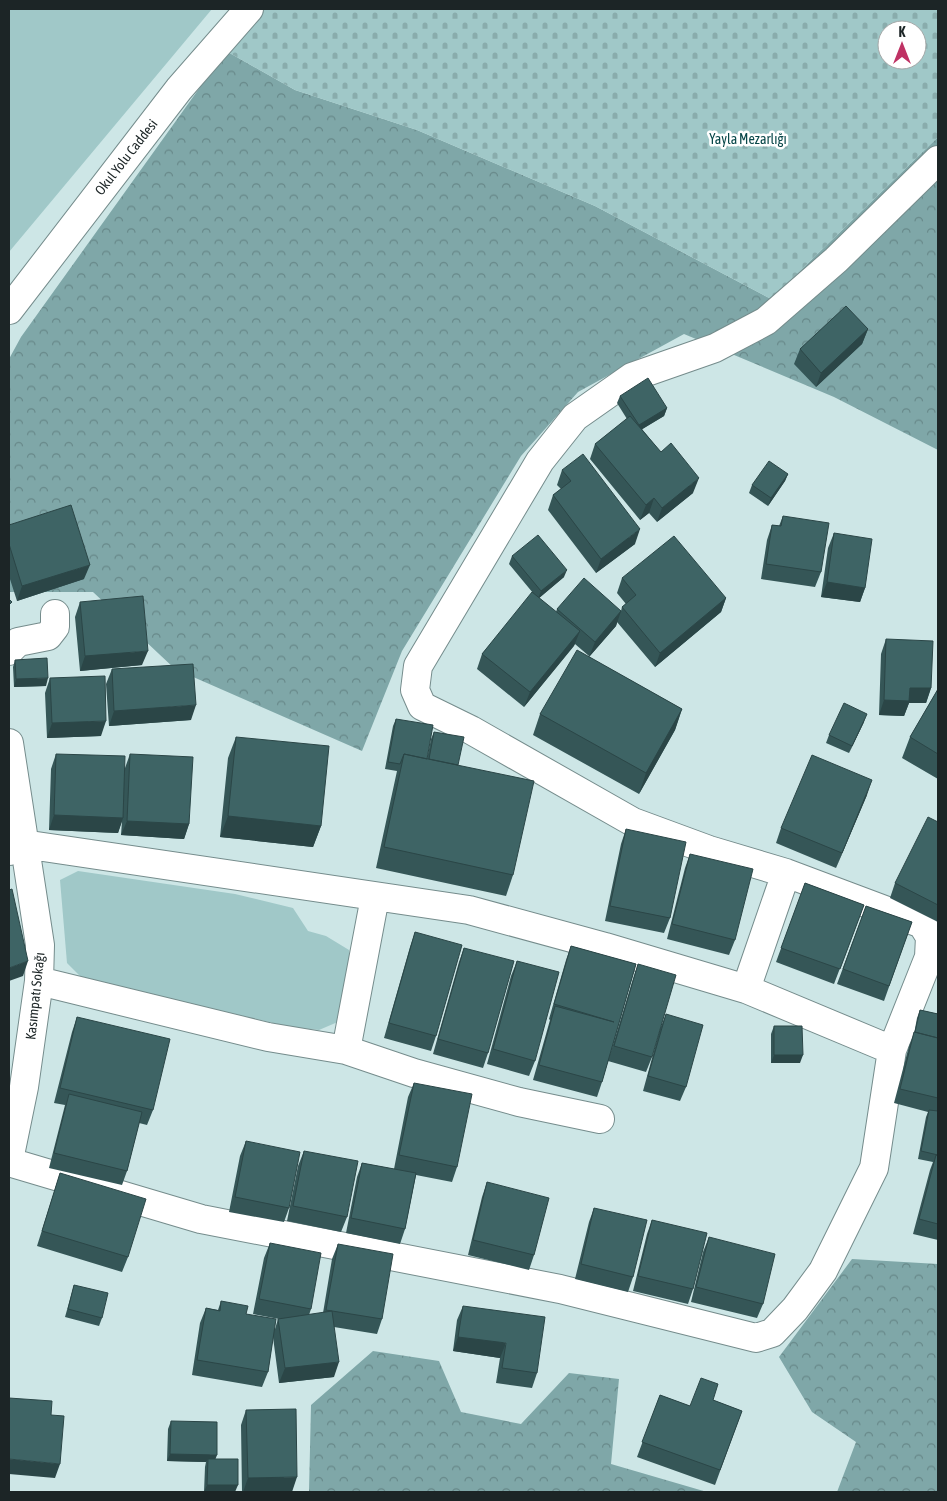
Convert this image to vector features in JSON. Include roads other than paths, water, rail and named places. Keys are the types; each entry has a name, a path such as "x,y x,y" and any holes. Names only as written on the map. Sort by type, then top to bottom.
{"street":[{"name":"Okul Yolu Caddesi","path":"9,310 179,89 248,9"},
{"path":"9,1161 201,1219 560,1289 756,1338 772,1333 795,1309 823,1271 874,1168 892,1050 929,957 930,937 922,924 786,873 709,850 633,822 471,730 422,706 415,690 418,666 540,461 575,417 632,377 715,348 766,321 836,260 938,160"},
{"path":"9,651 18,642 48,636 55,627 55,614"},
{"name":"Kasımpatı Sokağı","path":"9,743 16,847 32,887 40,945 39,981 16,1091 9,1161"},
{"path":"16,847 469,910 605,946 746,989 892,1050"},
{"path":"746,989 786,873"},
{"path":"346,1050 375,897"},
{"path":"39,981 268,1036 346,1050 414,1073 519,1102 600,1119"}],"park label":[{"name":"Yayla Mezarlığı","path":"748,139"}]}
